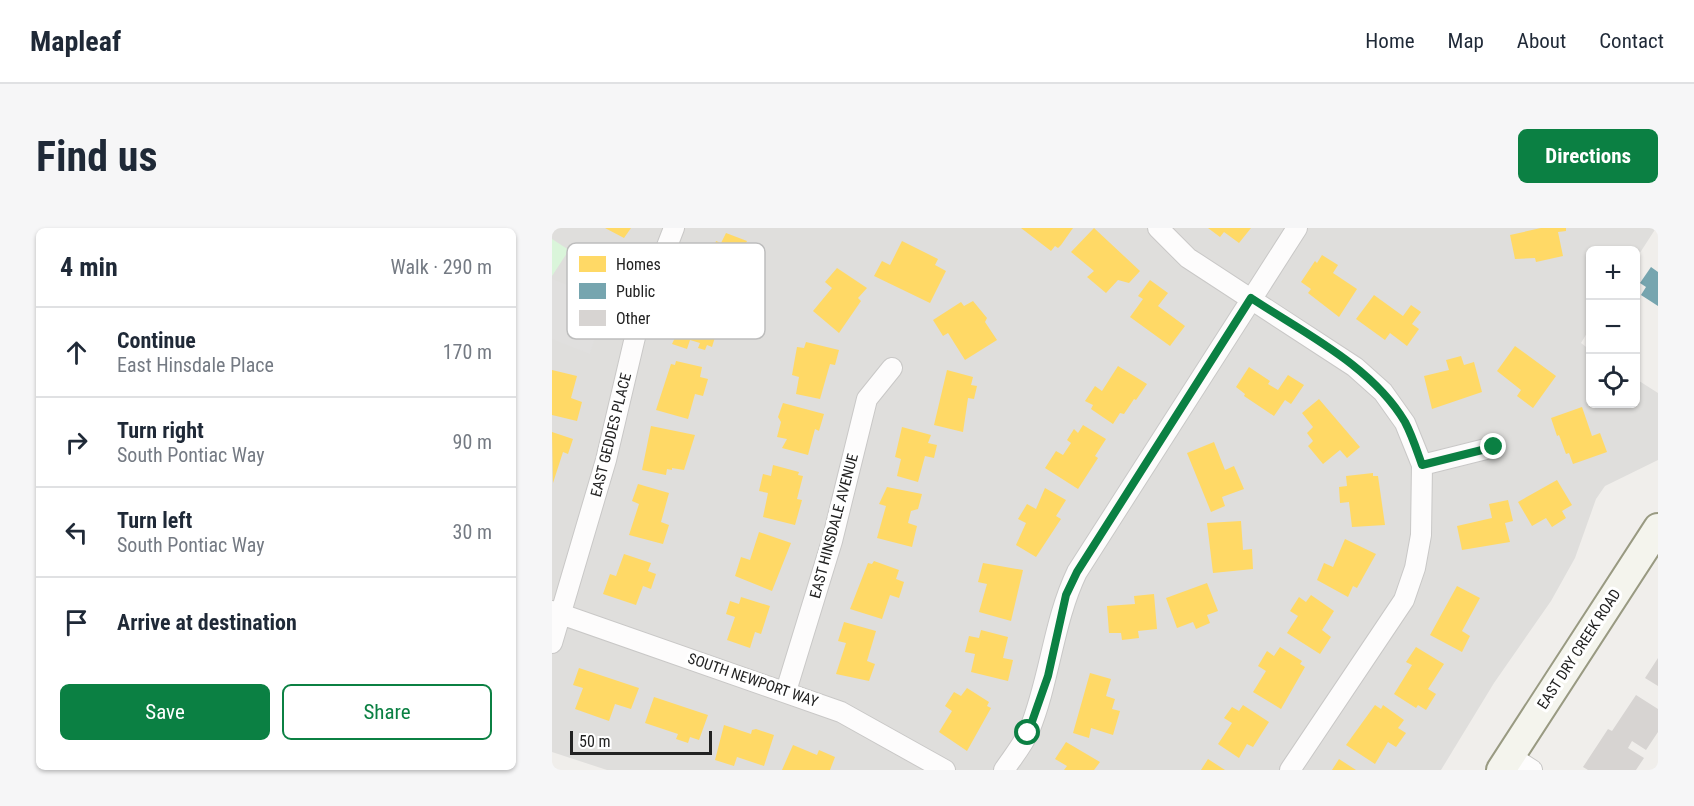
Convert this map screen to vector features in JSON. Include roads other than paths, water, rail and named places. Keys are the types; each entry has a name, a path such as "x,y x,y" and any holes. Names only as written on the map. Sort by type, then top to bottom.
{"main road":[{"name":"EAST DRY CREEK ROAD","path":"1514,765 1658,528"}],"street":[{"name":"EAST GEDDES PLACE","path":"668,243 674,228"},
{"path":"1158,228 1188,258 1355,367 1383,393 1405,423 1422,465 1421,535 1412,579 1404,600 1290,770"},
{"path":"1004,770 1028,733 1048,676 1066,595 1077,572 1297,228"},
{"name":"EAST GEDDES PLACE","path":"552,643 557,613 606,460 635,339"},
{"name":"EAST HINSDALE AVENUE","path":"786,691 832,541 867,399 892,368"},
{"path":"1422,465 1494,447"},
{"name":"SOUTH NEWPORT WAY","path":"557,613 841,712 945,770"}]}
